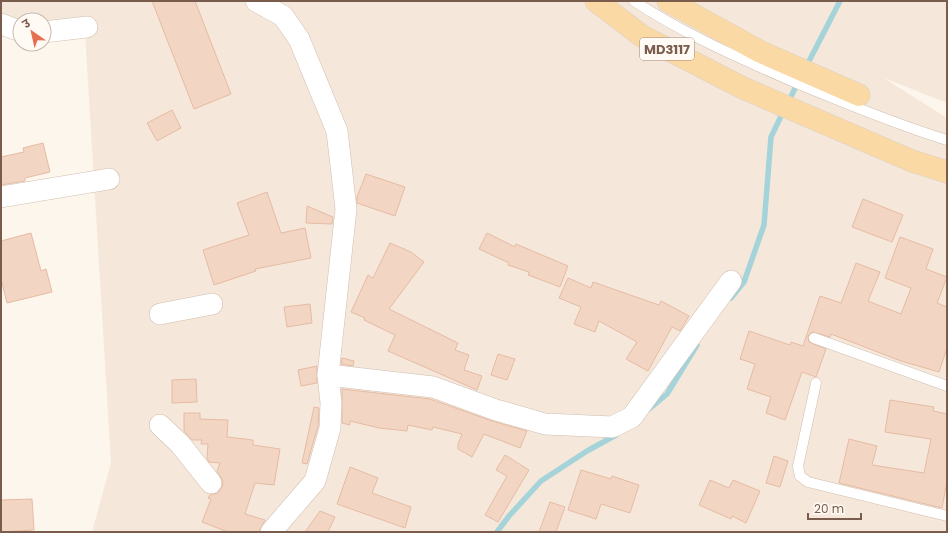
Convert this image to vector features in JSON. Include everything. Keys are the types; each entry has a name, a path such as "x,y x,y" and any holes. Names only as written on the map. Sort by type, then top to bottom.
{"main road":[{"name":"MD3117","path":"596,1 642,36 743,88 844,130 912,161 947,172"},
{"name":"MD3117","path":"668,1 761,60 853,100"}],"street":[{"path":"256,1 282,16 299,39 337,131 346,208 328,375 331,403 330,428 315,481 271,532"},
{"path":"1,24 12,28"},
{"path":"52,31 87,27"},
{"path":"1,197 109,179"},
{"path":"328,375 433,387 496,410 545,424 612,427 632,417 731,281"},
{"path":"160,314 212,304"},
{"path":"160,425 180,444 211,483"}],"lane":[{"path":"634,1 704,41 761,60"},
{"path":"853,100 947,140"},
{"path":"814,338 947,386"},
{"path":"816,383 798,466 800,476 808,482 947,516"}],"shaded area":[{"path":"1,1 947,1 947,103 884,78 947,118 947,532 92,532 111,463 85,32 52,34 52,12 12,12 12,36 1,37"}],"building":[{"path":"152,1 195,1 231,94 194,109"},
{"path":"172,110 181,128 157,141 147,123"},
{"path":"43,143 50,172 25,178 25,181 1,185 1,157 24,152 23,148"},
{"path":"366,174 405,187 395,216 357,203 357,197"},
{"path":"267,192 281,233 305,228 311,258 255,269 256,271 214,285 203,250 249,235 237,203"},
{"path":"863,199 903,215 892,242 852,227"},
{"path":"307,206 333,217 332,224 306,223"},
{"path":"31,233 41,271 46,269 52,292 7,303 1,279 1,241"},
{"path":"487,233 515,247 516,244 568,266 560,287 528,275 529,272 508,265 509,263 479,249"},
{"path":"900,237 933,249 926,269 947,277 937,303 947,307 947,348 939,372 901,361 831,334 830,337 812,332 808,336 809,342 826,349 816,377 802,372 785,420 766,413 771,397 747,389 755,364 740,359 749,331 790,345 791,342 803,346 820,296 841,303 856,263 880,272 868,301 901,314 911,288 885,278"},
{"path":"390,243 411,252 424,262 389,309 458,343 455,350 469,355 464,370 482,376 477,390 388,351 395,335 351,312 368,275 373,278"},
{"path":"568,278 591,288 593,282 659,305 661,301 689,316 680,331 672,327 648,371 626,359 637,342 599,321 595,332 574,324 581,307 559,298"},
{"path":"310,304 312,323 287,327 284,307"},
{"path":"498,354 515,359 507,380 491,375"},
{"path":"342,358 354,361 353,366 341,364"},
{"path":"317,366 317,383 301,386 298,370"},
{"path":"196,379 197,402 172,403 172,380"},
{"path":"342,389 430,399 492,421 527,431 520,448 484,434 472,457 458,449 458,444 462,434 433,427 432,430 408,425 407,431 379,428 350,421 350,425 342,423"},
{"path":"890,400 934,407 933,411 947,414 947,481 942,508 839,483 849,439 877,446 872,465 924,473 931,439 885,432"},
{"path":"314,407 319,408 318,426 307,464 302,463"},
{"path":"184,413 200,413 200,419 228,420 227,437 253,440 253,445 280,449 274,485 255,483 245,514 265,520 259,532 228,532 202,522 211,499 208,498 210,495 218,493 222,487 223,481 217,471 220,463 209,462 207,458 208,444 201,444 202,440 192,440 184,431"},
{"path":"505,455 529,470 498,522 485,515 507,476 496,470"},
{"path":"774,456 788,461 780,487 766,483"},
{"path":"350,467 378,478 372,493 411,507 405,528 337,504"},
{"path":"581,470 611,479 612,476 639,485 630,513 601,504 596,519 568,510"},
{"path":"710,480 729,488 733,480 760,491 746,523 732,516 731,519 699,505"},
{"path":"32,499 34,530 1,532 1,500"},
{"path":"550,502 565,507 556,532 539,532"},
{"path":"320,511 335,517 328,532 305,532"}],"waterway":[{"path":"806,67 840,1"},
{"path":"788,103 798,82"},
{"path":"731,298 744,282 764,225 771,137 784,110"},
{"path":"648,410 667,394 697,345"},
{"path":"497,532 509,516 541,481 587,451 616,435"}]}
